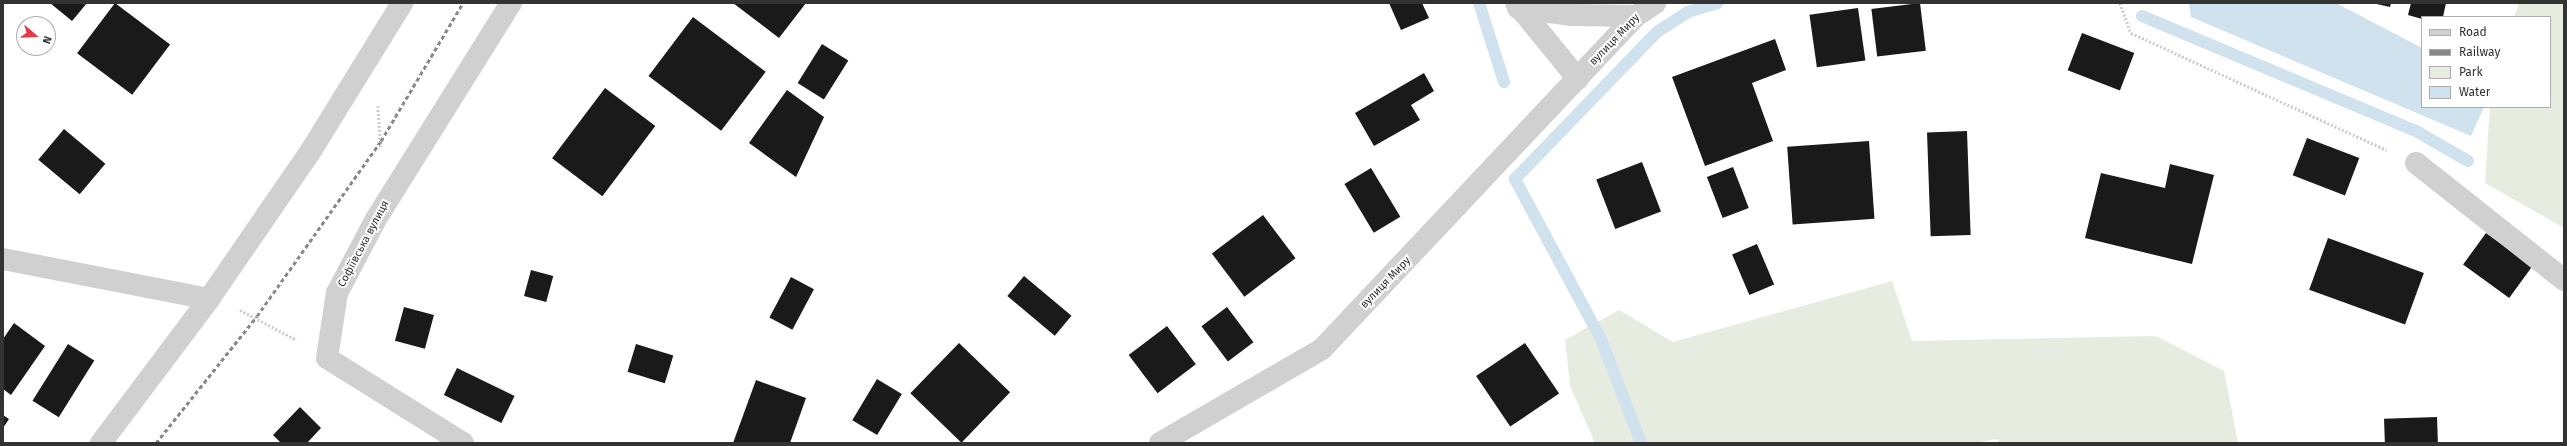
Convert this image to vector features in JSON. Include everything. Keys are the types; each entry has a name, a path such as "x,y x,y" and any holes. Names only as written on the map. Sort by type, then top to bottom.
{"street":[{"path":"101,443 208,299 312,149 402,3"},
{"name":"Софіївська вулиця","path":"327,358 338,293 372,226 511,3"},
{"name":"вулиця Миру","path":"1160,443 1322,350 1636,16 1655,3"},
{"path":"1517,5 1571,15 1636,16"},
{"path":"1517,5 1578,79"},
{"path":"2416,163 2564,280"},
{"path":"3,259 208,299"},
{"path":"327,358 463,443"}],"path":[{"path":"2120,3 2131,34 2416,163"},
{"path":"373,52 381,149"},
{"path":"208,299 257,316 327,358"}],"green space":[{"path":"2519,3 2564,3 2564,228 2485,183 2490,108 2551,108 2551,16 2514,16"},
{"path":"1892,281 1912,341 2156,336 2224,371 2238,443 1999,443 1997,439 1975,443 1595,443 1570,386 1565,340 1619,310 1673,342"}],"water":[{"path":"2189,3 2336,3 2421,47 2421,108 2484,108 2471,136 2191,17"}],"building":[{"path":"50,3 87,3 72,21"},
{"path":"115,3 170,45 132,95 77,53"},
{"path":"733,3 806,3 779,38"},
{"path":"1389,3 1422,3 1429,18 1401,30"},
{"path":"1920,3 1926,51 1877,57 1871,9"},
{"path":"2372,3 2391,3 2390,7"},
{"path":"2411,3 2446,3 2443,16 2421,16 2421,19 2408,15"},
{"path":"1858,8 1865,60 1817,67 1809,15"},
{"path":"693,17 766,72 721,131 648,76"},
{"path":"2082,33 2134,53 2120,90 2068,70"},
{"path":"1775,39 1786,70 1752,83 1773,141 1705,166 1672,77"},
{"path":"822,44 848,60 824,99 798,83"},
{"path":"1424,73 1434,91 1411,105 1420,120 1374,146 1355,113"},
{"path":"605,88 655,126 602,196 552,158"},
{"path":"787,90 824,117 796,177 749,143"},
{"path":"64,129 105,164 80,194 38,160"},
{"path":"1967,131 1971,235 1931,236 1927,132"},
{"path":"2307,138 2359,158 2345,195 2293,175"},
{"path":"1869,141 1874,219 1793,225 1787,147"},
{"path":"1642,162 1661,211 1615,229 1596,180"},
{"path":"2170,164 2214,175 2192,264 2085,238 2101,173 2165,188"},
{"path":"1733,167 1749,208 1723,218 1707,177"},
{"path":"1371,168 1400,217 1374,233 1344,184"},
{"path":"1263,215 1295,258 1244,297 1212,254"},
{"path":"2486,233 2532,267 2509,298 2463,265"},
{"path":"2328,238 2424,273 2405,325 2309,290"},
{"path":"1757,244 1774,285 1749,295 1732,255"},
{"path":"531,270 553,276 546,302 524,296"},
{"path":"1024,276 1071,316 1055,336 1007,296"},
{"path":"791,277 814,289 792,330 769,318"},
{"path":"404,307 434,315 425,349 395,341"},
{"path":"1227,307 1253,342 1228,361 1201,326"},
{"path":"14,323 45,346 11,395 3,389 3,339"},
{"path":"1167,326 1196,364 1158,393 1129,355"},
{"path":"959,343 1010,392 961,443 910,393"},
{"path":"1525,343 1559,394 1510,427 1476,376"},
{"path":"68,344 94,360 59,417 32,401"},
{"path":"636,344 673,355 665,383 628,372"},
{"path":"457,368 515,396 501,423 444,395"},
{"path":"877,379 902,394 877,435 852,420"},
{"path":"756,380 806,398 790,443 733,443"},
{"path":"300,407 321,428 307,443 281,443 273,435"},
{"path":"3,415 9,419 3,428"},
{"path":"2437,417 2438,443 2385,443 2384,419"}],"waterway":[{"path":"1479,3 1504,82"},
{"path":"1641,443 1601,339 1515,179 1657,32 1688,12 1718,3"},
{"path":"2142,16 2416,131 2468,161"}],"railway":[{"path":"156,443 257,316 381,141 463,3"}]}
